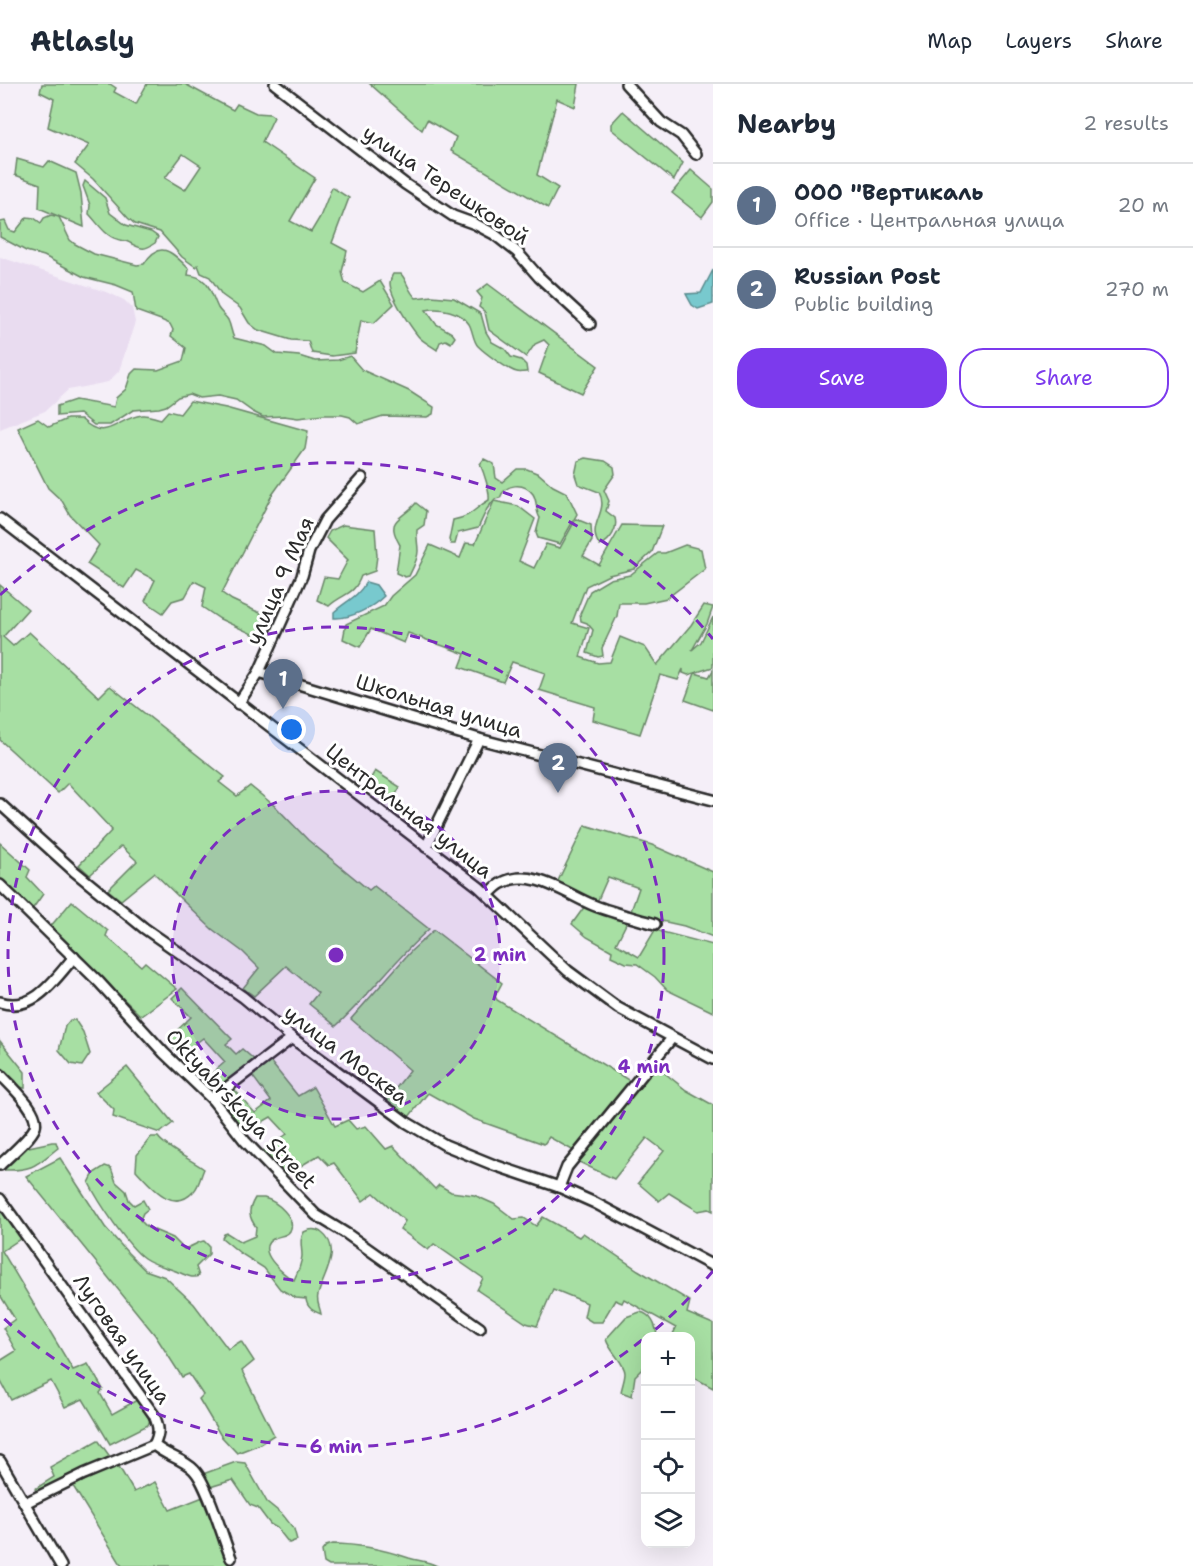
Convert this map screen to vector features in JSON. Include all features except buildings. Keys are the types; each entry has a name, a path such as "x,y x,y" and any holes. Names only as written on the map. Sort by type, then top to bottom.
{"street":[{"name":"улица Терешковой","path":"275,84 405,184 453,216 494,234 518,252 539,277 590,324"},
{"path":"626,84 662,122 681,135 696,154"},
{"name":"улица 9 Мая","path":"238,704 259,672 302,576 309,551 325,520 362,478"},
{"name":"Центральная улица","path":"0,519 488,895 568,971 618,1008 713,1059"},
{"name":"Школьная улица","path":"259,672 479,739 713,800"},
{"path":"426,847 479,739"},
{"name":"улица Москва","path":"0,804 82,878 144,928 243,998 292,1038 425,1134 494,1165 559,1187 595,1203 713,1266"},
{"path":"488,895 501,883 529,878 544,882 594,905 656,924"},
{"name":"Oktyabrskaya Street","path":"0,885 74,957 130,1014 164,1053 212,1099 245,1141 316,1215 347,1234 480,1328"},
{"path":"0,1002 21,1004 32,1000 47,990 74,957"},
{"path":"212,1099 292,1038"},
{"path":"559,1187 567,1167 672,1038"},
{"path":"0,1074 30,1107 34,1115 35,1126 30,1135 0,1165"},
{"name":"Луговая улица","path":"0,1199 154,1414 159,1427 159,1436 154,1445"},
{"path":"25,1503 84,1474 154,1445 161,1452 187,1465 197,1473 231,1557"},
{"path":"0,1461 61,1566"}],"shaded area":[{"path":"0,257 124,300 132,308 135,322 119,371 108,382 68,390 45,411 0,429"}],"green space":[{"path":"42,84 110,84 116,88 114,92 136,104 147,84 185,84 233,110 237,104 256,113 270,114 274,117 262,142 315,178 290,221 311,232 320,217 332,187 349,198 332,243 347,251 342,272 345,283 363,292 380,281 394,304 374,323 361,320 355,353 332,356 312,353 308,341 291,340 258,330 249,323 240,308 222,295 210,277 201,273 198,265 196,267 182,257 160,232 135,224 93,179 75,164 89,145 48,127 54,99 40,92","holes":["183,154 201,166 185,190 165,178"]},
{"path":"370,84 579,84 575,107 557,99 537,175 558,188 548,208 451,151 456,137 427,120 422,130"},
{"path":"623,111 683,163 674,180 611,129 611,124"},
{"path":"17,159 44,167 49,161 76,173 81,193 84,227 39,208 40,184 15,175"},
{"path":"691,170 713,189 713,202 702,217 672,193"},
{"path":"85,181 105,198 110,213 126,225 151,232 158,237 155,243 140,248 105,232 89,214 90,205 83,186"},
{"path":"51,215 59,217 70,240 94,254 137,265 144,264 150,256 161,250 172,254 189,269 188,275 201,279 208,286 218,308 228,320 234,338 266,346 277,354 299,356 315,361 338,360 350,356 362,370 409,391 434,407 433,414 427,417 383,416 358,424 350,417 342,415 298,418 263,417 236,400 218,396 199,398 189,394 178,397 159,408 133,410 110,425 94,425 80,414 57,416 57,406 75,400 114,407 116,398 126,389 131,374 136,369 158,370 183,361 186,348 171,336 173,330 170,324 136,311 133,292 84,277 0,237 0,222 5,221 9,230 15,232 27,217 34,218 41,223 44,218"},
{"path":"393,274 401,274 416,298 432,296 454,298 481,314 486,332 492,342 505,349 511,357 521,360 526,365 527,372 513,371 486,353 476,344 469,324 461,316 449,311 426,310 436,324 452,333 455,337 451,343 446,340 440,342 437,350 425,342 397,303 390,283"},
{"path":"488,284 598,366 581,393 539,373 549,345 544,340 535,344 526,357 489,330 485,312 479,307 482,298 477,292"},
{"path":"190,401 226,408 308,431 305,449 272,495 222,593 271,618 263,639 220,619 202,607 206,587 194,581 185,597 172,601 163,613 145,601 155,580 136,570 124,588 87,564 99,545 48,488 18,428 38,419 49,427 67,419 81,419 90,426 105,430 142,415 161,419 168,411 180,414"},
{"path":"586,458 605,461 614,467 615,474 604,490 609,501 606,511 615,518 615,526 610,537 600,546 595,532 602,499 599,492 578,484 575,475 578,461"},
{"path":"484,459 494,464 496,478 502,482 517,469 527,469 539,474 553,486 567,493 577,514 560,544 538,538 536,533 540,518 535,497 525,487 515,486 506,489 500,498 495,499 487,509 478,528 458,533 455,544 451,544 449,540 453,520 469,514 489,500 488,487 480,464"},
{"path":"494,501 518,506 535,519 519,561 534,568 546,544 560,548 576,519 591,525 592,541 583,556 599,565 622,525 662,526 652,552 634,569 609,575 586,586 572,623 589,628 580,657 598,663 610,662 620,637 645,647 657,665 691,625 704,605 713,607 707,624 692,650 701,642 713,617 713,667 688,675 683,673 683,669 678,680 660,675 640,734 593,720 595,707 539,690 545,673 512,662 503,682 460,667 465,654 408,633 404,643 371,629 360,647 343,639 346,624 384,606 391,596 415,575 430,545 460,558 466,543 475,544"},
{"path":"416,503 426,511 424,525 417,530 417,557 409,576 405,577 396,573 400,545 394,524"},
{"path":"343,525 375,529 377,556 375,571 361,576 351,591 329,606 317,600 324,577 338,579 348,560 326,538 330,531"},
{"path":"685,545 701,549 705,569 667,598 644,603 619,603 617,616 602,648 603,656 598,657 587,653 593,630 587,623 581,621 580,614 590,591 610,579 630,575 658,553 665,553"},
{"path":"0,585 28,609 3,637 13,646 29,632 99,697 110,686 225,777 219,782 237,796 250,786 276,807 308,840 369,890 374,886 429,929 336,1026 309,1004 318,993 286,966 254,996 243,988 259,968 243,952 212,929 154,873 121,900 108,890 137,861 121,846 90,875 79,865 112,830 68,783 58,793 0,740"},
{"path":"713,670 713,710 685,700 695,673 709,677"},
{"path":"375,771 400,787 394,798 369,781"},
{"path":"585,825 652,845 713,872 713,937 684,926 630,914 639,888 608,877 597,902 557,883"},
{"path":"0,843 30,870 27,877 43,894 31,911 0,880"},
{"path":"72,901 108,931 106,936 141,966 145,962 177,989 141,1016 50,927"},
{"path":"585,906 628,920 616,944 639,957 655,930 713,945 713,1012 667,990 655,977 637,964 626,963 611,956 612,951 587,937 572,924"},
{"path":"434,930 502,983 495,996 497,1000 630,1081 631,1084 574,1151 549,1137 544,1144 474,1119 428,1093 408,1118 386,1101 410,1070 351,1019 411,951"},
{"path":"182,988 232,1039 226,1044 236,1054 242,1049 257,1062 215,1093 203,1081 225,1062 203,1038 180,1055 167,1040 191,1017 172,998"},
{"path":"70,1020 75,1020 83,1032 90,1054 82,1066 71,1064 59,1050 65,1026"},
{"path":"0,1041 25,1072 25,1088 19,1087 16,1081 0,1067"},
{"path":"269,1060 298,1096 313,1087 335,1126 348,1120 356,1129 366,1126 386,1149 393,1146 435,1189 439,1185 451,1192 474,1195 494,1204 514,1219 524,1218 536,1226 543,1217 579,1237 583,1233 690,1301 687,1313 713,1324 713,1388 695,1378 695,1332 674,1332 676,1328 624,1299 622,1303 615,1300 602,1322 592,1322 584,1317 587,1303 553,1289 537,1326 526,1323 477,1290 483,1278 434,1244 428,1250 400,1229 405,1221 374,1193 363,1201 334,1163 329,1165 319,1155 284,1176 263,1151 287,1134 271,1117 245,1132 217,1100 233,1088 255,1113 271,1101 251,1074"},
{"path":"656,1066 686,1090 713,1105 713,1211 709,1209 698,1211 669,1193 659,1201 638,1183 664,1151 647,1138 614,1179 577,1161"},
{"path":"127,1067 173,1123 160,1133 113,1117 114,1110 96,1092"},
{"path":"151,1137 158,1137 173,1150 204,1169 196,1189 186,1198 178,1200 163,1196 136,1170 137,1155"},
{"path":"56,1142 58,1148 34,1166 14,1170 4,1170 2,1167 24,1148"},
{"path":"60,1158 105,1227 128,1253 145,1270 165,1277 194,1304 228,1349 241,1341 254,1361 242,1371 274,1435 260,1444 237,1453 221,1436 199,1399 203,1395 189,1374 182,1377 155,1335 26,1176"},
{"path":"105,1166 111,1168 116,1182 126,1191 129,1200 134,1205 143,1200 148,1209 140,1220 147,1227 173,1238 184,1249 204,1241 209,1246 209,1254 196,1267 199,1276 188,1276 152,1262 144,1258 130,1244 106,1212 89,1183 94,1173"},
{"path":"255,1198 264,1198 274,1203 291,1221 290,1231 273,1239 268,1243 267,1249 272,1261 283,1273 294,1280 301,1262 301,1241 304,1232 318,1230 328,1239 331,1247 330,1263 318,1298 321,1314 311,1309 306,1299 296,1298 280,1289 264,1268 222,1238 227,1233 241,1242 255,1236 256,1227 251,1220 250,1213"},
{"path":"0,1204 23,1237 2,1251 73,1370 88,1364 103,1389 100,1393 112,1414 137,1400 150,1420 148,1425 110,1444 83,1399 65,1407 51,1381 11,1400 0,1380 0,1361 16,1351 3,1328 15,1319 0,1295"},
{"path":"640,1312 647,1315 656,1332 641,1332 641,1370 635,1376 632,1396 621,1392 624,1369 606,1339 626,1317"},
{"path":"98,1440 111,1458 37,1493 35,1489 54,1477 50,1467"},
{"path":"236,1462 245,1463 267,1502 283,1515 294,1529 297,1540 289,1543 258,1508 250,1505 233,1480 210,1487 203,1474"},
{"path":"118,1465 134,1492 155,1482 170,1510 203,1497 229,1566 122,1566 73,1486"},
{"path":"333,1544 391,1552 437,1566 329,1566 324,1563 322,1551 326,1546"}],"water":[{"path":"713,270 713,304 698,309 692,305 686,294 701,293"},
{"path":"366,582 376,585 384,596 360,612 347,617 334,618 334,612 356,595"}],"place":[{"name":"ООО \"Вертикаль","path":"283,709"},
{"name":"Russian Post","path":"558,793"}]}
